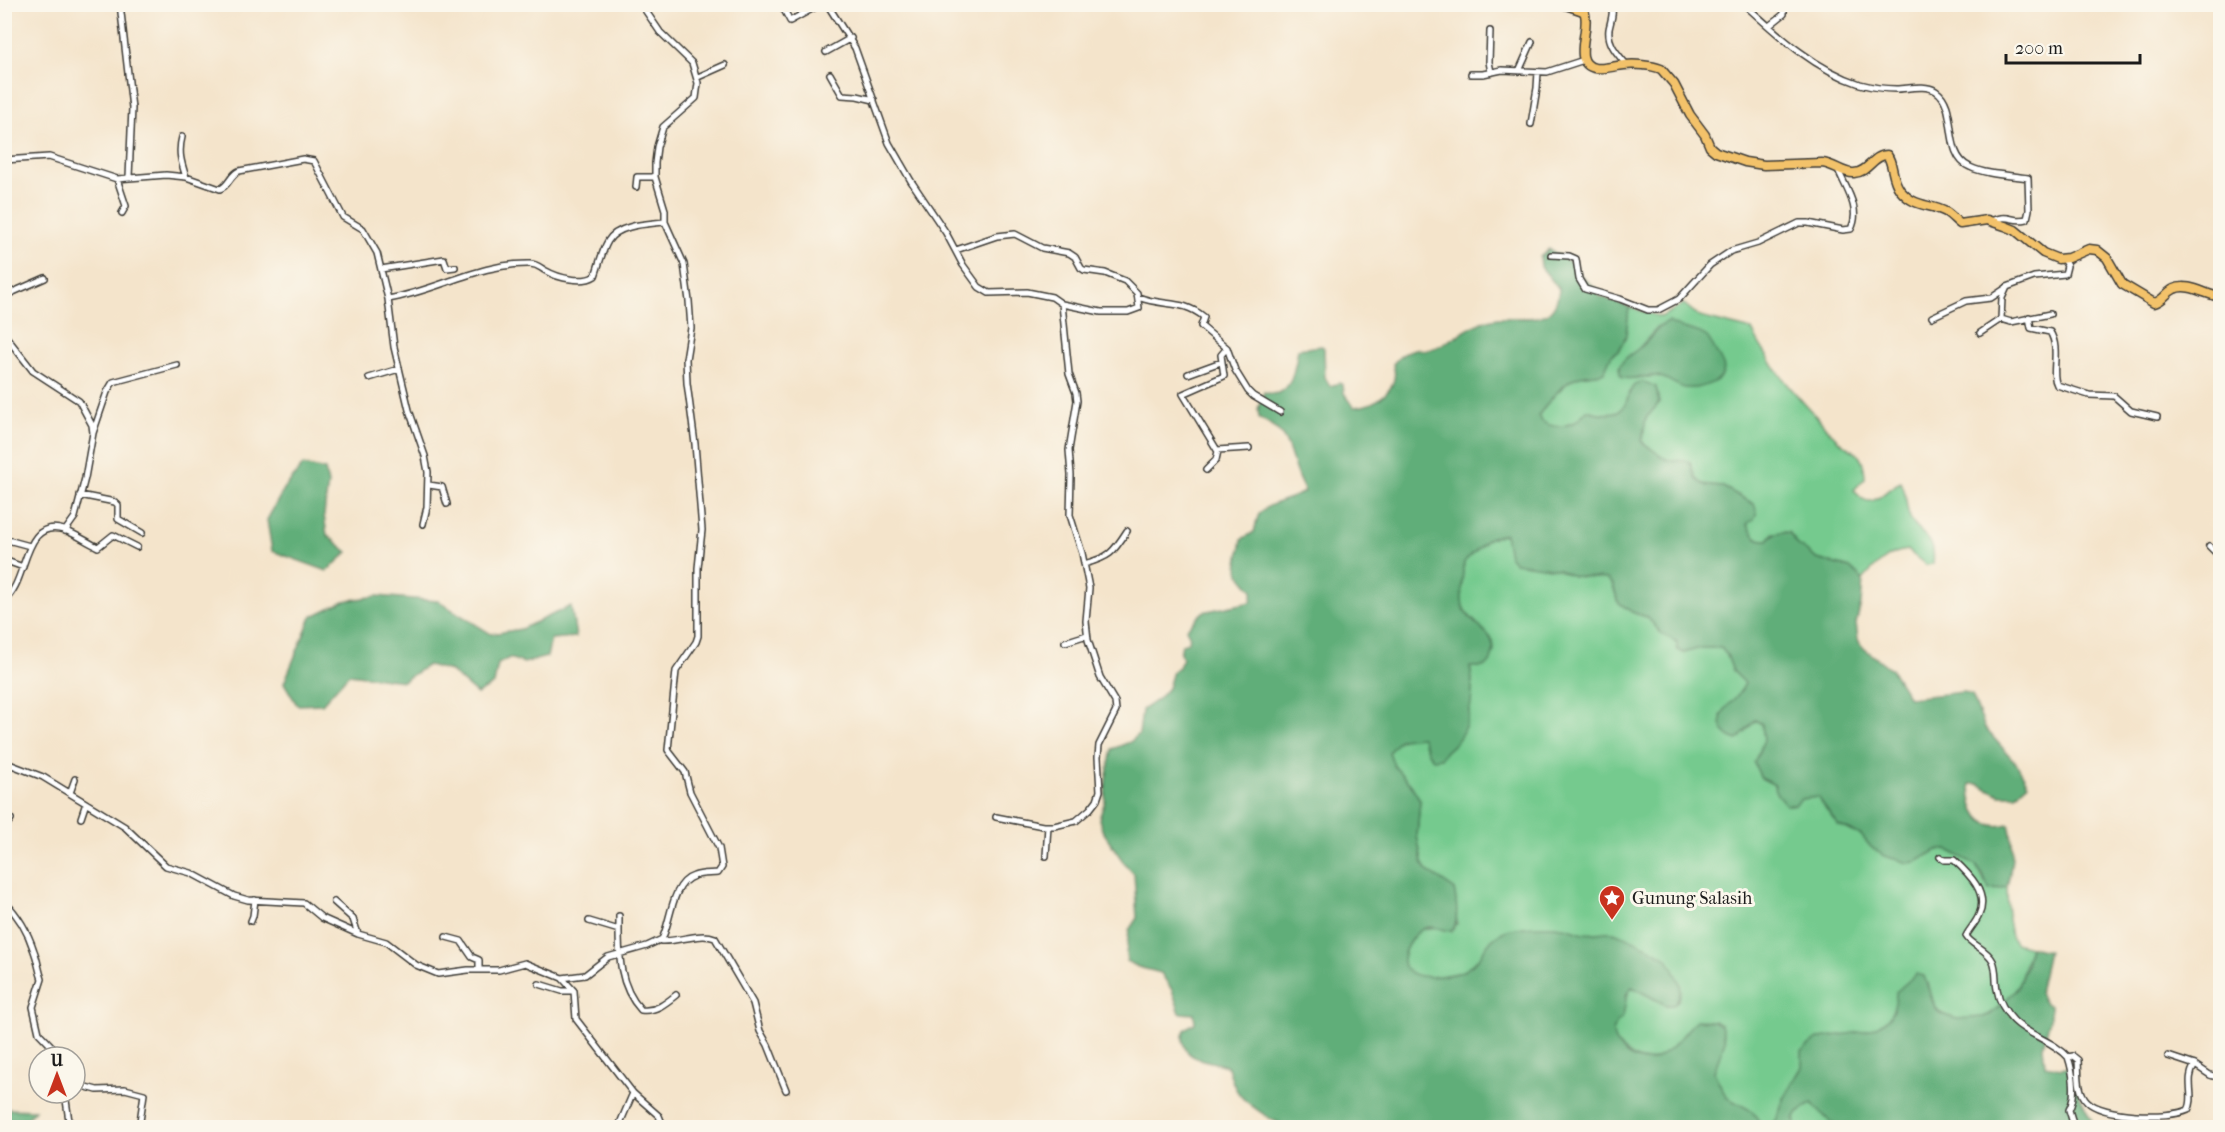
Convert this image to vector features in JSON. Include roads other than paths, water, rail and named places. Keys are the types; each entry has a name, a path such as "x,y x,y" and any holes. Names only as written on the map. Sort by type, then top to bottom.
{"main road":[{"path":"1563,4 1586,14 1583,50 1584,60 1590,66 1597,68 1626,64 1657,68 1665,73 1690,115 1706,136 1710,147 1716,152 1758,165 1822,163 1836,165 1850,173 1858,173 1868,168 1879,156 1887,155 1898,186 1914,202 1945,212 1964,225 1978,220 1991,221 2015,230 2043,253 2063,259 2089,249 2097,250 2107,258 2122,284 2151,302 2160,302 2170,291 2178,288 2190,288 2220,297"}],"street":[{"path":"120,4 132,108 129,177"},
{"path":"781,4 790,21 822,4"},
{"path":"827,4 851,38 889,143 972,279 985,292 1027,292 1052,297 1062,304 1101,312 1128,312 1138,309 1138,297 1134,287 1122,279 1083,269 1075,257 1069,253 1042,248 1015,234 1000,235 956,250"},
{"path":"1611,4 1613,16 1609,31 1610,41 1626,64"},
{"path":"1744,4 1796,50 1828,69 1859,83 1894,89 1926,87 1937,91 1944,104 1951,126 1953,144 1960,160 1968,167 1980,171 2028,178 2027,219 2002,216 1991,221"},
{"path":"1769,26 1784,14 1784,4"},
{"path":"643,5 660,32 688,58 698,77 696,98 666,123 661,132 657,147 655,177 664,202 665,222 684,264 688,287 691,328 686,359 687,383 702,530 698,568 698,636 676,670 668,750 685,772 692,795 718,848 722,867 718,873 694,875 684,883 673,902 664,935 659,941"},
{"path":"1490,31 1491,72"},
{"path":"826,52 851,38"},
{"path":"1519,71 1532,42"},
{"path":"1471,74 1553,71 1584,60"},
{"path":"698,77 725,65"},
{"path":"1531,124 1533,103 1538,88 1538,72"},
{"path":"830,74 842,95 874,100"},
{"path":"182,137 179,154 186,177"},
{"path":"4,160 53,158 117,179 166,175 186,177 220,189 224,188 234,173 238,171 311,159 316,163 344,218 357,225 370,239 377,253 388,299 399,369 409,410 425,456 429,485 423,524"},
{"path":"1551,255 1569,256 1576,259 1579,279 1585,289 1648,310 1662,309 1678,299 1710,265 1731,251 1758,243 1799,223 1843,231 1851,229 1854,216 1852,200 1836,165"},
{"path":"636,187 637,177 655,177"},
{"path":"117,179 126,206 122,213"},
{"path":"388,299 423,292 463,275 502,265 535,264 557,275 588,280 595,276 607,243 612,236 628,228 665,222"},
{"path":"381,269 443,259 447,268 455,267"},
{"path":"1932,317 1966,301 1991,298 2007,287 2034,277 2065,274 2067,266 2063,259"},
{"path":"4,296 45,278"},
{"path":"2001,319 2002,298 2007,287"},
{"path":"1138,297 1158,303 1185,305 1196,310 1204,317 1201,326 1227,348 1235,370 1248,391 1280,412"},
{"path":"996,817 1048,826 1071,823 1081,818 1095,804 1100,791 1098,757 1100,745 1115,715 1116,705 1100,677 1087,634 1089,595 1084,564 1070,515 1069,450 1077,401 1069,374 1062,304"},
{"path":"2001,319 2009,322 2050,314"},
{"path":"2029,317 2031,328 2050,332 2053,335 2056,356 2054,379 2057,385 2090,395 2114,396 2131,411 2157,417"},
{"path":"1980,333 2001,319"},
{"path":"4,334 33,371 79,401 88,417 93,433"},
{"path":"1206,470 1217,458 1218,451 1184,393 1224,376 1221,355 1227,348"},
{"path":"1188,374 1221,362"},
{"path":"65,531 75,517 93,433 111,383 177,364"},
{"path":"369,378 399,369"},
{"path":"1218,451 1249,448"},
{"path":"429,485 442,487 447,504"},
{"path":"80,495 115,502 118,506 118,519 142,533"},
{"path":"4,600 12,594 18,584 30,546 37,535 46,530 53,528 65,531 98,547 112,535 136,547"},
{"path":"1084,564 1104,559 1112,554 1127,531"},
{"path":"4,538 30,546"},
{"path":"2209,546 2220,557"},
{"path":"4,560 23,567"},
{"path":"1065,642 1087,634"},
{"path":"4,762 43,777 125,827 166,866 190,873 234,896 255,900 304,903 322,918 358,934 386,942 416,965 438,974 499,970 525,963 562,978 574,991 576,1019 633,1093 659,1116 664,1128"},
{"path":"70,794 75,779"},
{"path":"81,818 86,804"},
{"path":"4,808 10,819 4,828"},
{"path":"1046,856 1048,826"},
{"path":"1940,857 1944,860 1954,860 1978,886 1982,902 1981,910 1966,936 1992,959 1996,989 2005,1013 2022,1028 2068,1057 2073,1056 2078,1060 2080,1090 2088,1103 2109,1113 2168,1115 2188,1110 2191,1105 2190,1072 2195,1065"},
{"path":"250,921 254,916 255,900"},
{"path":"4,901 23,924 23,930 35,952 37,968 42,977 33,1007 39,1033 50,1045"},
{"path":"334,902 353,919 358,934"},
{"path":"619,916 619,954 622,978 635,1003 641,1010 648,1010 660,1007 676,995"},
{"path":"589,921 619,930"},
{"path":"562,978 585,975 605,959 659,941 678,941 708,936 715,938 753,1003 760,1031 786,1090"},
{"path":"446,937 462,943 472,957 478,960 479,970"},
{"path":"539,984 562,991 574,991"},
{"path":"2168,1056 2195,1065 2210,1075 2220,1078"},
{"path":"2068,1057 2073,1076 2072,1105 2069,1110 2073,1123"},
{"path":"87,1087 97,1090 125,1089 144,1094 139,1128"},
{"path":"618,1128 633,1093"},
{"path":"67,1105 70,1128"}],"place":[{"name":"Gunung Salasih","path":"1612,921"}]}
